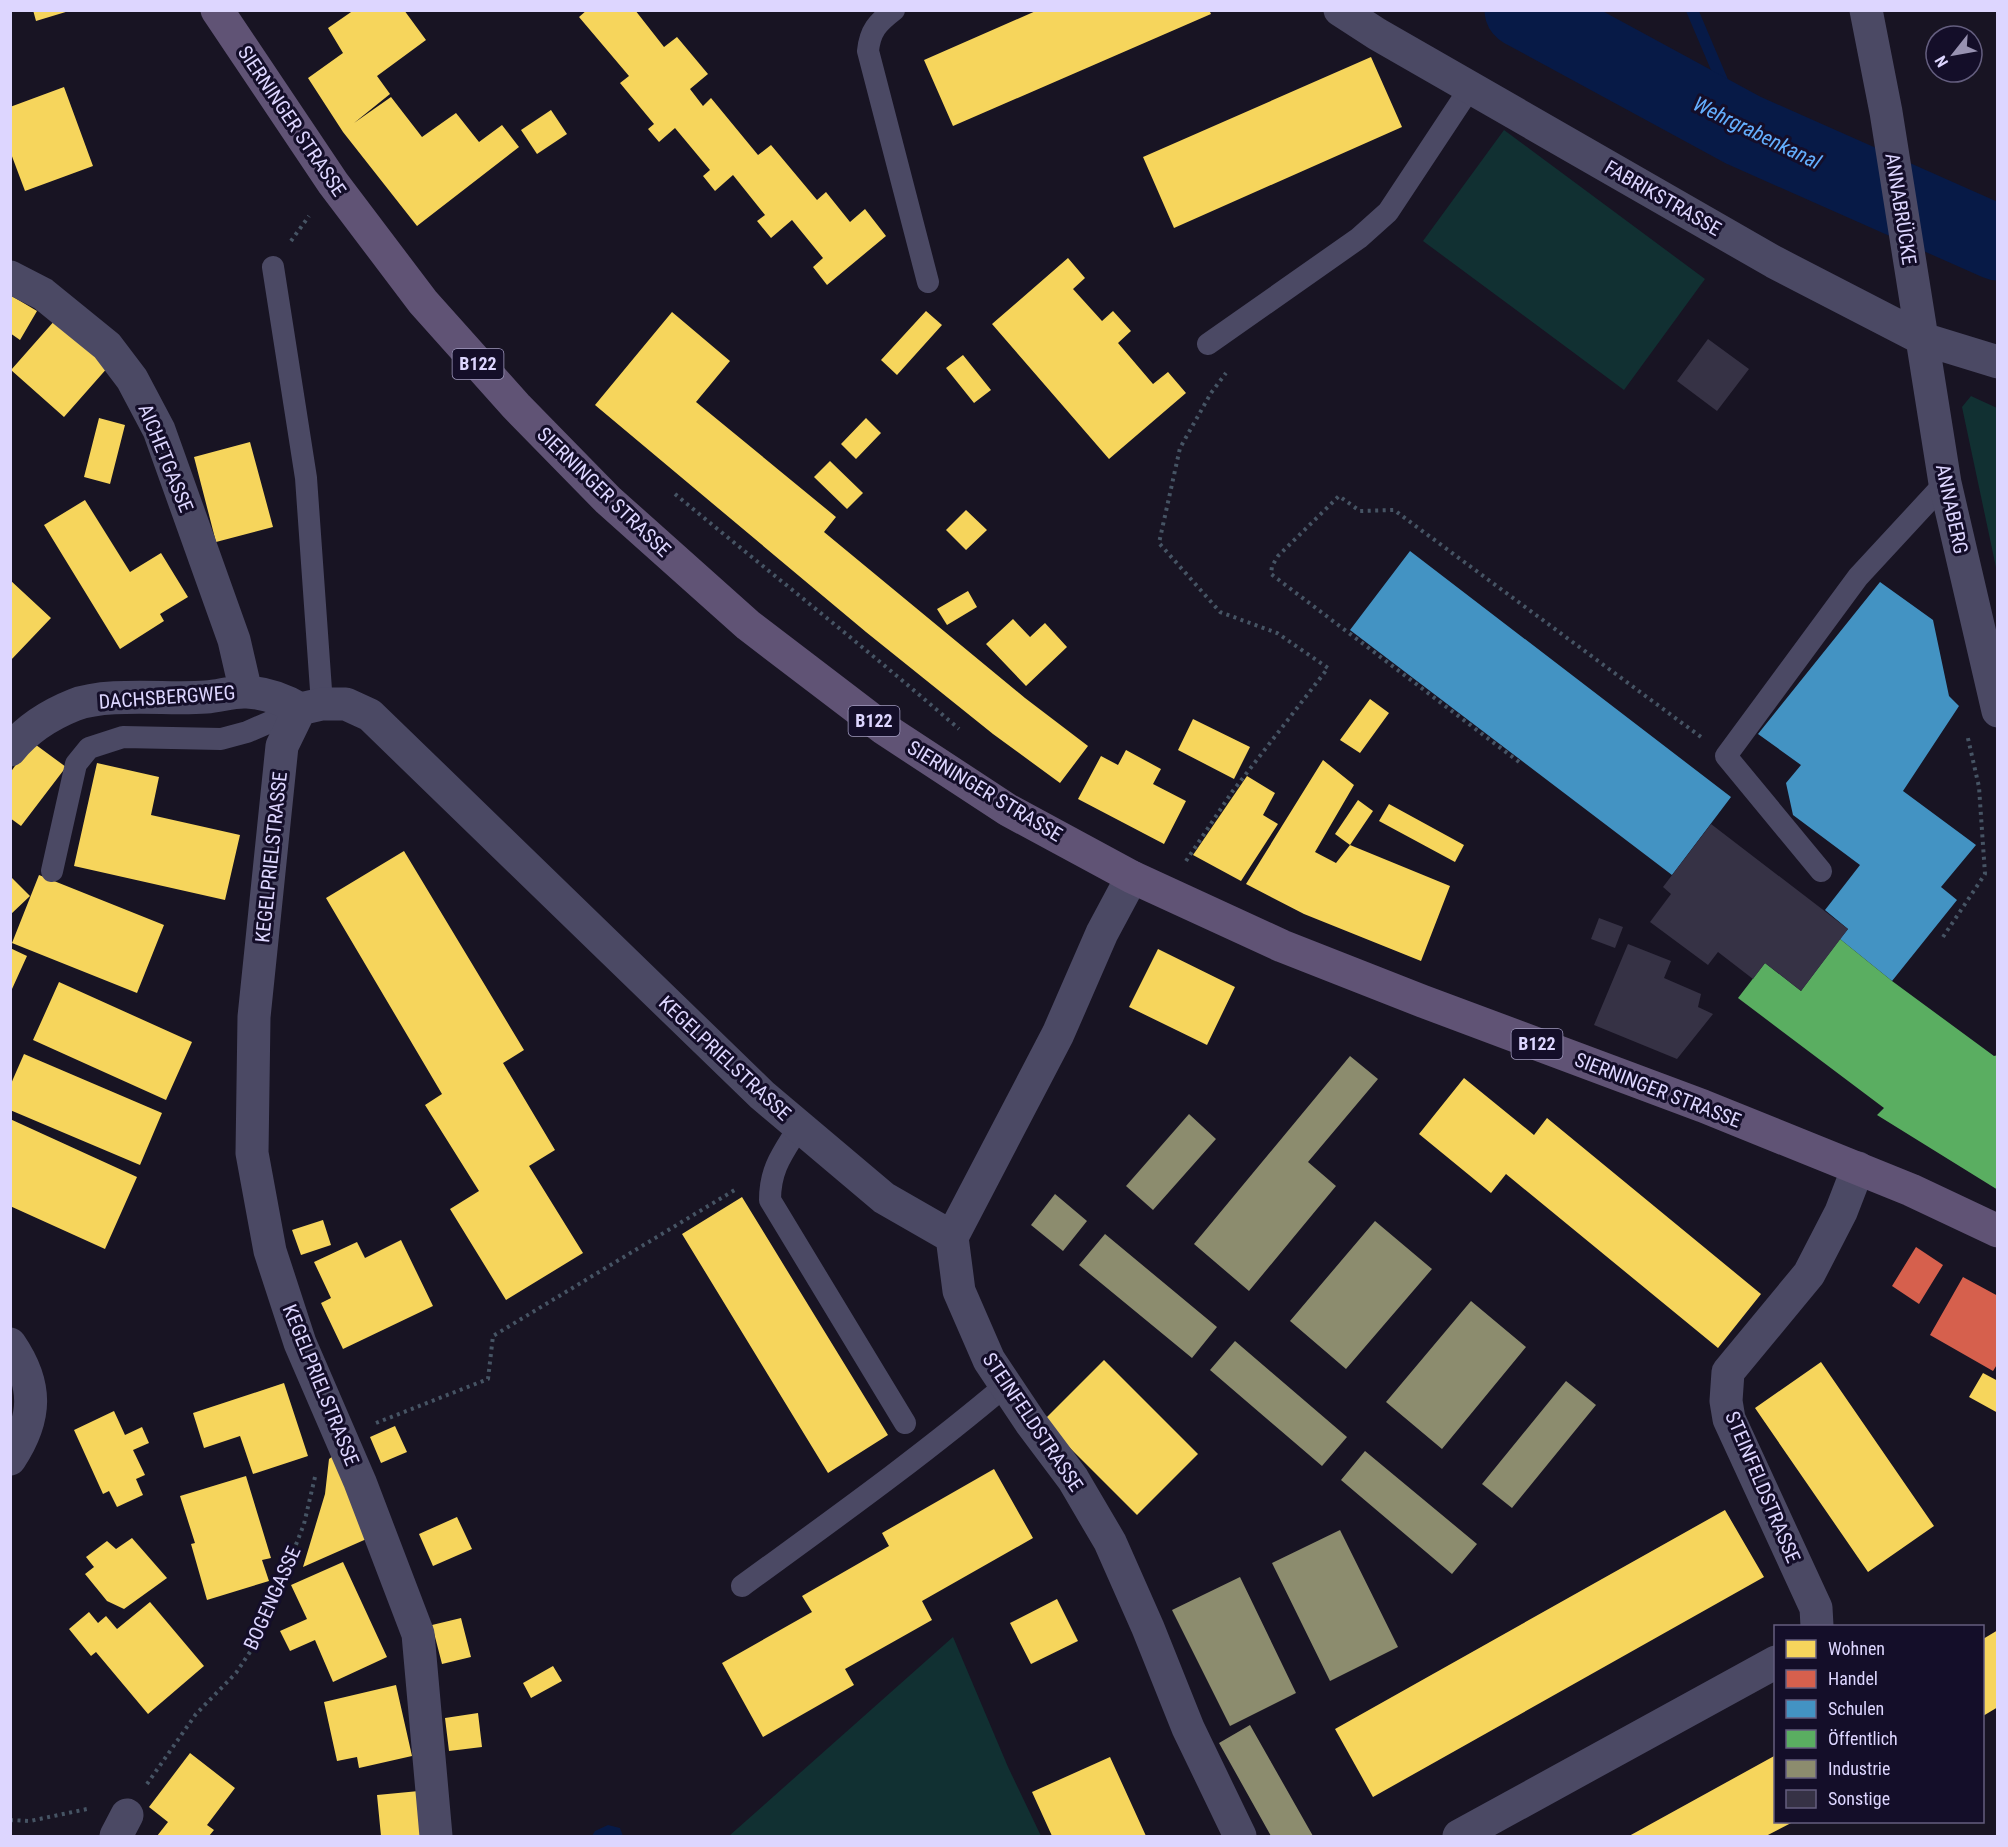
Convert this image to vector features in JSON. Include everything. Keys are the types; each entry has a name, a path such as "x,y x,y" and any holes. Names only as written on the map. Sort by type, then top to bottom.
{"main road":[{"name":"SIERNINGER STRASSE","path":"217,10 333,183 423,302 516,406 608,500 748,625 883,728 1008,810 1132,877 1304,955 1703,1106 1911,1190 1998,1231"}],"street":[{"name":"FABRIKSTRASSE","path":"1340,10 1377,34 1774,262 1923,339 1998,362"},
{"name":"ANNABRÜCKE","path":"1866,10 1886,112 1917,305"},
{"name":"AICHETGASSE","path":"10,277 43,294 107,346 132,379 163,441 234,640 246,692"},
{"name":"ANNABERG","path":"1917,305 1945,483 1998,711"},
{"name":"DACHSBERGWEG","path":"10,750 33,726 75,704 108,699 198,698 246,692 311,706"},
{"name":"KEGELPRIELSTRASSE","path":"436,1836 418,1634 341,1437 300,1343 270,1251 252,1153 254,1017 282,746 311,706 346,704 370,715 762,1095 884,1198 952,1237"},
{"path":"952,1237 1058,1034 1102,933 1132,877"},
{"name":"STEINFELDSTRASSE","path":"1817,1625 1816,1608 1729,1419 1726,1401 1728,1372 1809,1274 1841,1212 1858,1168"},
{"name":"STEINFELDSTRASSE","path":"952,1237 959,1291 989,1360 1073,1479 1110,1542 1188,1728 1240,1836"},
{"path":"10,1344 19,1357 28,1381 31,1406 23,1439 10,1459"},
{"path":"1459,1836 1774,1663"}],"lane":[{"path":"894,10 882,19 870,36 868,51 928,282"},
{"path":"1208,344 1359,238 1388,212 1470,88"},
{"path":"52,871 76,764 89,748 123,737 220,739 247,732 311,706 306,478 273,267"},
{"path":"1821,871 1726,756 1858,577 1945,483"},
{"path":"799,1127 775,1165 770,1183 770,1200 905,1423"},
{"path":"742,1586 949,1434 1006,1385"}],"path":[{"path":"273,267 333,183"},
{"path":"1193,869 1184,864 1232,792 1328,668 1277,633 1220,612 1159,543 1180,448 1211,393 1229,367"},
{"path":"675,494 878,659 968,736"},
{"path":"1519,762 1271,574 1272,566 1278,556 1339,496 1360,511 1394,510 1726,756"},
{"path":"1943,937 1985,874 1979,787 1966,730"},
{"path":"386,1419 488,1379 493,1336 734,1191"},
{"name":"BOGENGASSE","path":"122,1826 170,1750 196,1714 236,1673 260,1637 304,1524 318,1463 327,1447 341,1437"},
{"path":"10,1820 30,1821 91,1807"}],"green space":[{"path":"1504,130 1705,279 1624,390 1423,241"},
{"path":"1971,396 1997,408 1997,572 1962,407"},
{"path":"953,1637 1008,1767 1041,1836 729,1836"}],"water":[{"path":"608,1825 620,1828 623,1836 592,1836 595,1831"}],"building: Wohnen":[{"path":"33,10 69,10 69,11 36,21"},
{"path":"354,10 404,10 426,40 377,76 390,94 354,123 391,97 422,137 456,113 479,142 502,125 519,147 417,226 343,132 308,78 343,53 328,28"},
{"path":"587,10 635,10 664,47 677,37 708,74 690,89 703,106 711,98 758,155 771,145 817,200 826,192 850,222 865,209 886,236 827,285 813,267 823,258 792,220 771,238 757,221 765,215 733,175 715,191 703,176 710,170 675,128 659,142 648,129 654,124 620,83 629,76 579,17"},
{"path":"1038,10 1209,10 1211,14 953,126 924,60"},
{"path":"1371,57 1402,127 1174,228 1143,157"},
{"path":"64,87 93,166 25,191 10,151 10,107"},
{"path":"551,110 567,134 537,154 521,130"},
{"path":"1068,258 1085,278 1073,289 1102,321 1113,311 1131,331 1118,343 1153,384 1168,372 1186,393 1109,459 992,324"},
{"path":"10,295 37,311 20,340 10,333"},
{"path":"926,311 942,325 897,375 881,360"},
{"path":"672,312 730,361 696,402 836,517 824,532 1025,698 1088,746 1060,783 993,734 866,632 595,405"},
{"path":"56,319 109,366 64,417 11,370"},
{"path":"963,355 991,390 974,403 946,368"},
{"path":"99,418 125,425 110,484 84,477"},
{"path":"866,418 881,433 856,459 841,444"},
{"path":"250,442 273,527 216,542 194,457"},
{"path":"830,461 863,493 847,509 814,477"},
{"path":"85,500 130,572 161,553 188,597 160,614 164,621 120,649 44,525"},
{"path":"966,510 987,530 966,550 946,530"},
{"path":"10,580 51,618 10,661"},
{"path":"968,591 977,607 947,625 937,609"},
{"path":"1013,619 1030,637 1045,623 1067,647 1026,686 986,644"},
{"path":"1370,699 1389,713 1360,753 1340,740"},
{"path":"1193,719 1250,747 1234,779 1178,750"},
{"path":"32,742 66,767 21,826 10,818 10,773"},
{"path":"1126,750 1161,769 1153,784 1186,801 1164,844 1078,799 1101,756 1118,765"},
{"path":"1323,760 1354,785 1315,852 1336,863 1350,845 1450,886 1421,961 1304,914 1246,884"},
{"path":"97,763 159,777 151,815 240,835 225,900 74,866"},
{"path":"1247,776 1275,793 1263,815 1278,824 1241,881 1193,855"},
{"path":"1358,800 1373,811 1350,845 1335,834"},
{"path":"1389,804 1464,845 1455,862 1379,821"},
{"path":"404,851 524,1050 503,1063 555,1150 529,1166 583,1253 506,1300 450,1209 479,1191 425,1105 442,1094 326,898"},
{"path":"39,875 164,925 137,993 12,943"},
{"path":"10,876 30,896 10,915"},
{"path":"10,948 27,956 12,989 10,988"},
{"path":"1158,949 1235,987 1207,1045 1129,1007"},
{"path":"59,982 192,1042 166,1100 33,1040"},
{"path":"24,1054 162,1113 140,1165 10,1110 10,1086"},
{"path":"1464,1078 1534,1135 1547,1118 1761,1294 1718,1348 1506,1174 1491,1193 1419,1134"},
{"path":"10,1119 137,1177 105,1249 10,1206"},
{"path":"742,1197 888,1435 828,1473 682,1234"},
{"path":"323,1220 331,1245 301,1255 292,1230"},
{"path":"401,1240 433,1306 343,1349 321,1303 331,1298 314,1262 357,1242 365,1258"},
{"path":"1104,1360 1198,1454 1137,1515 1043,1421"},
{"path":"1821,1362 1934,1526 1868,1572 1755,1408"},
{"path":"1983,1373 1998,1381 1998,1413 1969,1397"},
{"path":"284,1383 308,1456 253,1474 240,1436 204,1448 193,1413"},
{"path":"114,1411 125,1435 142,1427 149,1443 133,1450 145,1475 136,1479 143,1495 117,1507 109,1491 103,1494 74,1430"},
{"path":"395,1426 407,1452 381,1463 370,1437"},
{"path":"339,1452 371,1537 303,1567 325,1494 329,1459"},
{"path":"994,1469 1033,1538 922,1601 932,1620 845,1669 854,1685 763,1737 722,1663 812,1612 802,1596 889,1546 882,1533"},
{"path":"246,1476 271,1558 262,1560 269,1581 207,1600 191,1544 195,1543 180,1496"},
{"path":"1725,1510 1764,1577 1373,1797 1335,1729"},
{"path":"457,1517 472,1549 433,1566 419,1534"},
{"path":"132,1538 167,1578 124,1609 107,1601 85,1574 94,1567 86,1557 107,1541 116,1549"},
{"path":"343,1562 387,1657 333,1682 315,1640 290,1651 280,1631 307,1619 291,1585"},
{"path":"1057,1599 1078,1641 1031,1664 1010,1623"},
{"path":"150,1602 204,1666 148,1714 96,1652 91,1656 69,1629 89,1612 98,1623 106,1616 117,1629"},
{"path":"461,1618 471,1657 442,1664 432,1625"},
{"path":"1998,1630 1998,1707 1984,1715 1984,1638"},
{"path":"553,1666 562,1681 531,1698 523,1683"},
{"path":"396,1685 412,1756 359,1768 357,1757 337,1761 324,1702"},
{"path":"478,1713 482,1747 449,1751 445,1718"},
{"path":"190,1753 235,1788 207,1825 214,1830 209,1836 157,1836 168,1822 149,1807"},
{"path":"1774,1756 1774,1823 1791,1823 1766,1836 1629,1836"},
{"path":"1110,1757 1146,1836 1052,1836 1032,1792"},
{"path":"419,1791 424,1836 381,1836 377,1795"}],"building: Handel":[{"path":"1916,1247 1943,1265 1919,1304 1892,1286"},
{"path":"1963,1277 1998,1296 1998,1363 1993,1371 1930,1335"}],"building: Schulen":[{"path":"1410,551 1731,797 1672,875 1350,630"},
{"path":"1880,582 1933,620 1949,696 1959,706 1903,791 1976,845 1941,887 1957,900 1892,981 1840,939 1848,929 1825,910 1860,865 1793,815 1786,783 1801,765 1758,734"}],"building: Öffentlich":[{"path":"1840,939 1892,981 1994,1056 1998,1055 1998,1190 1877,1115 1884,1108 1738,998 1765,963 1801,991"}],"building: Industrie":[{"path":"1350,1056 1378,1079 1308,1162 1336,1186 1249,1291 1194,1244"},
{"path":"1189,1114 1216,1139 1153,1210 1126,1186"},
{"path":"1055,1194 1087,1221 1063,1251 1031,1225"},
{"path":"1375,1221 1432,1269 1346,1369 1290,1321"},
{"path":"1105,1234 1217,1327 1192,1358 1079,1265"},
{"path":"1471,1301 1526,1347 1442,1449 1386,1402"},
{"path":"1235,1341 1347,1437 1322,1466 1210,1370"},
{"path":"1566,1381 1596,1405 1512,1508 1482,1484"},
{"path":"1365,1451 1477,1544 1452,1574 1341,1480"},
{"path":"1340,1530 1398,1647 1330,1681 1272,1563"},
{"path":"1240,1577 1296,1693 1230,1726 1172,1610"},
{"path":"1250,1725 1313,1836 1271,1836 1219,1743"}],"building: Sonstige":[{"path":"1708,339 1749,369 1717,411 1677,381"},
{"path":"1711,824 1848,929 1801,991 1765,963 1753,979 1718,952 1708,965 1650,922 1671,894 1663,887"},
{"path":"1599,918 1623,927 1615,948 1591,939"},
{"path":"1628,944 1671,961 1664,978 1701,994 1698,1007 1713,1014 1677,1059 1594,1025"}],"waterway":[{"name":"Wehrgrabenkanal","path":"1522,10 1743,130 1998,243"},
{"path":"1692,10 1743,130"}]}
